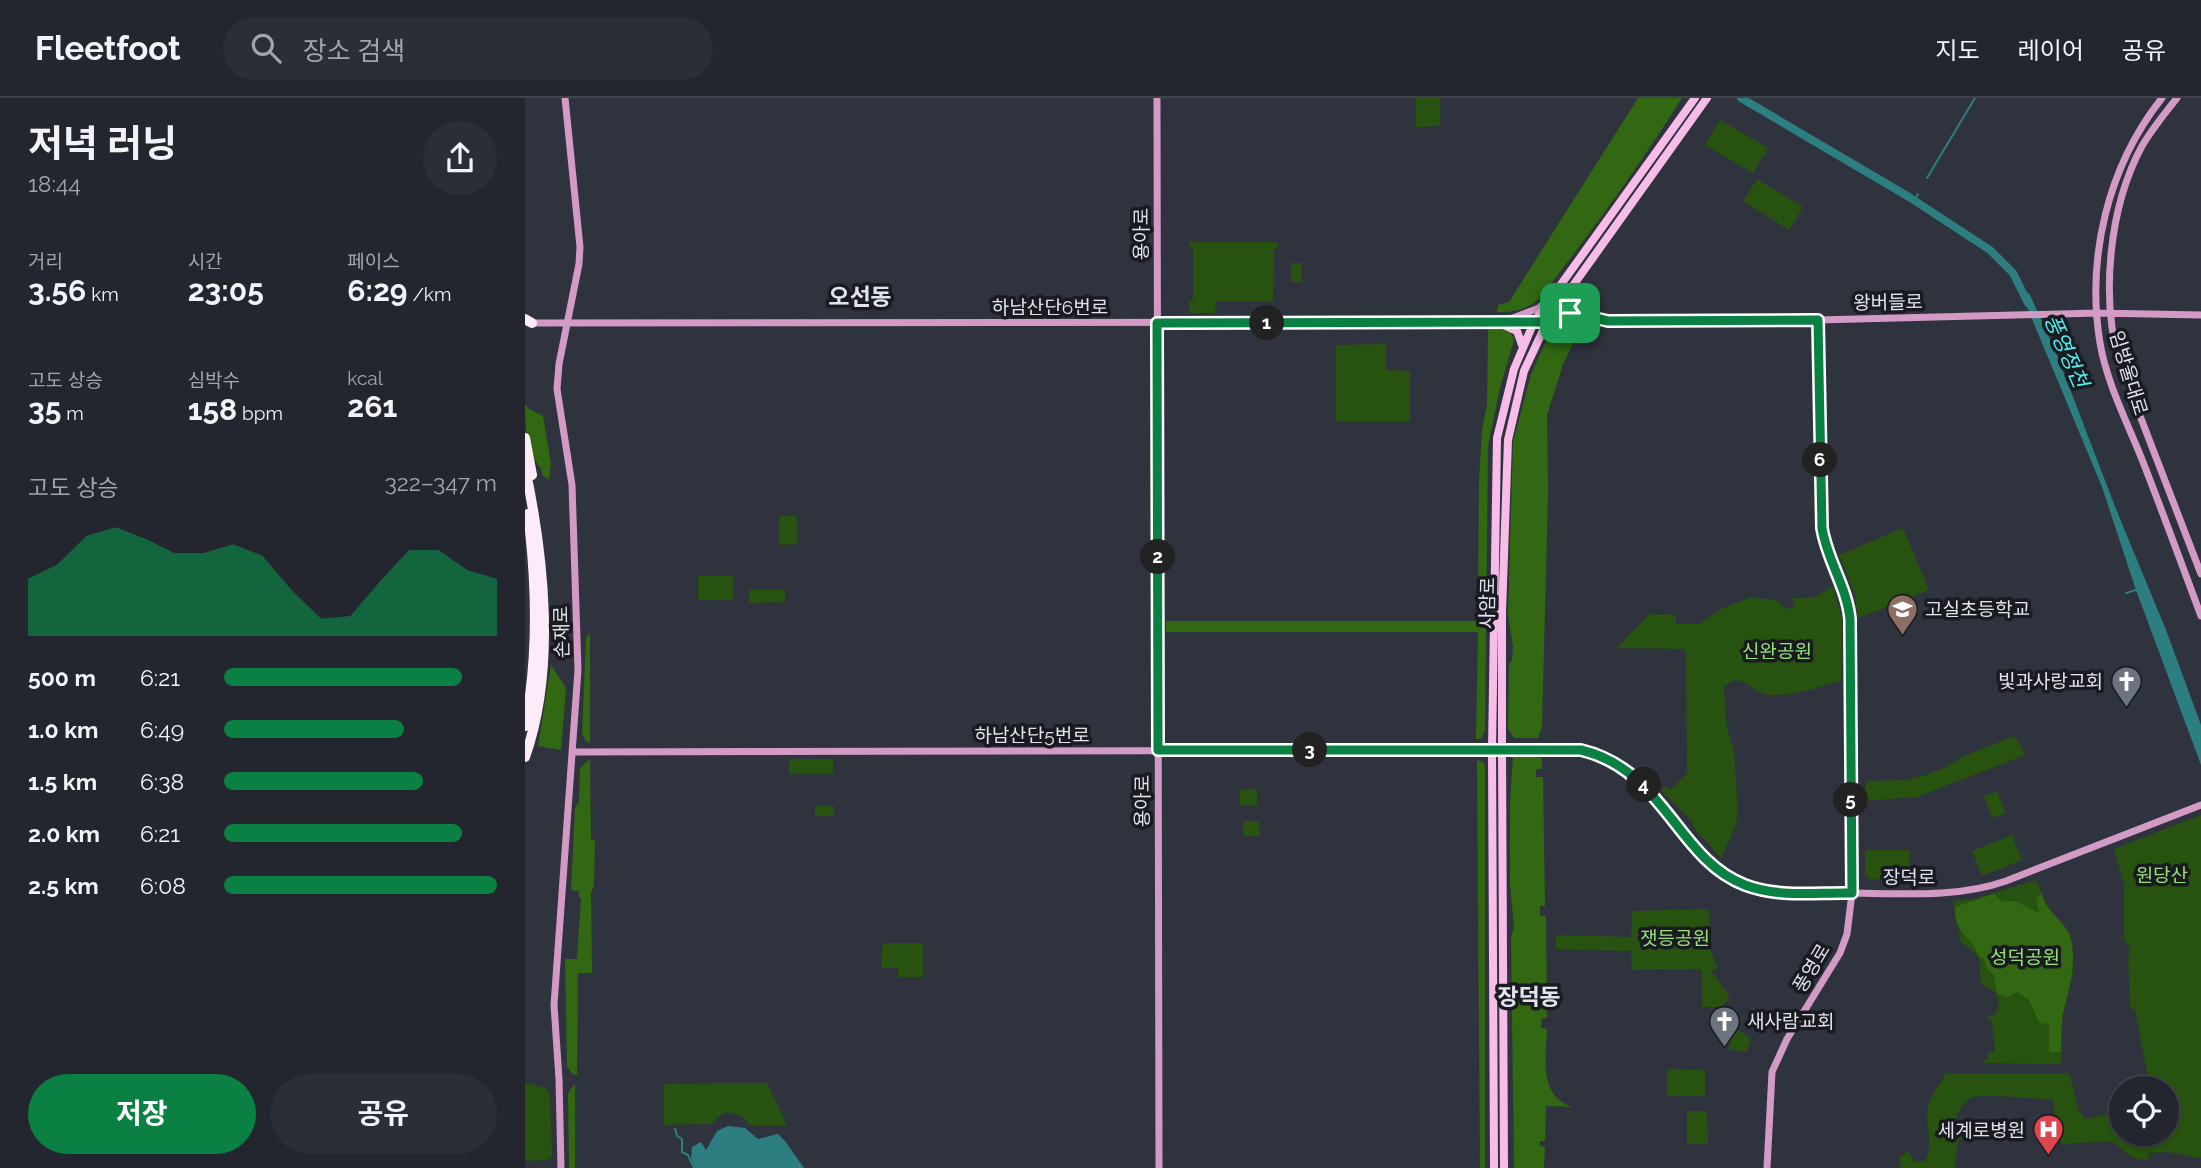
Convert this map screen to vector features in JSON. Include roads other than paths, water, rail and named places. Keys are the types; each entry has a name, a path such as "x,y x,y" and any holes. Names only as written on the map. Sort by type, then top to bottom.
{"highway":[{"path":"525,438 540,619 541,681 525,757"},
{"path":"525,468 530,501"},
{"path":"525,528 534,539"},
{"path":"525,726 540,619"}],"main road":[{"name":"손재로","path":"561,1168 554,1005 578,627 572,485 557,389 566,324 579,264 580,237 565,98"},
{"name":"용아로","path":"1157,98 1159,1168"},
{"name":"임방울대로","path":"2162,98 2138,131 2113,185 2099,248 2097,313 2100,345 2117,398 2201,616"},
{"name":"임방울대로","path":"2178,98 2160,119 2141,149 2123,196 2111,253 2110,313 2113,343 2120,364 2201,573"},
{"name":"사암로","path":"1493,1166 1492,749 1497,438 1504,403 1522,348 1534,322 1695,99"},
{"name":"사암로","path":"1504,1168 1502,749 1508,440 1524,371 1547,322 1705,102"},
{"path":"1570,290 1566,304 1568,312 1608,321"},
{"path":"1497,322 1533,310 1554,294"},
{"name":"왕버들로","path":"1534,322 1818,320 2097,313 2201,315"},
{"name":"풍영로","path":"1767,1168 1772,1072 1787,1038 1840,953 1847,934 1852,893 1850,619 1845,594 1826,550 1822,528 1818,320"},
{"path":"1497,322 1517,331 1522,339 1522,348"},
{"name":"하남산단6번로","path":"527,323 1534,322"},
{"name":"장덕로","path":"1492,749 1581,750 1619,765 1647,788 1714,866 1746,886 1783,893 1945,892 1985,887 2199,806"},
{"name":"하남산단5번로","path":"572,751 1492,749"}],"waterway":[{"name":"풍영정천","path":"1741,98 1909,197 1990,250 2013,273 2028,303"},
{"path":"1927,178 1975,98"},
{"path":"1914,201 1918,194"},
{"path":"2126,593 2139,589"},
{"path":"675,1129 677,1136 682,1139 682,1152 688,1155 694,1168"}],"place":[{"name":"고실초등학교","path":"1902,636"},
{"name":"빛과사랑교회","path":"2126,708"},
{"name":"새사람교회","path":"1724,1048"},
{"name":"세계로병원","path":"2048,1157"}],"district":[{"name":"오선동","path":"860,297"},
{"name":"장덕동","path":"1529,997"}],"park label":[{"name":"신완공원","path":"1777,651"},
{"name":"원당산","path":"2162,875"},
{"name":"잿등공원","path":"1675,938"},
{"name":"성덕공원","path":"2025,957"}]}
